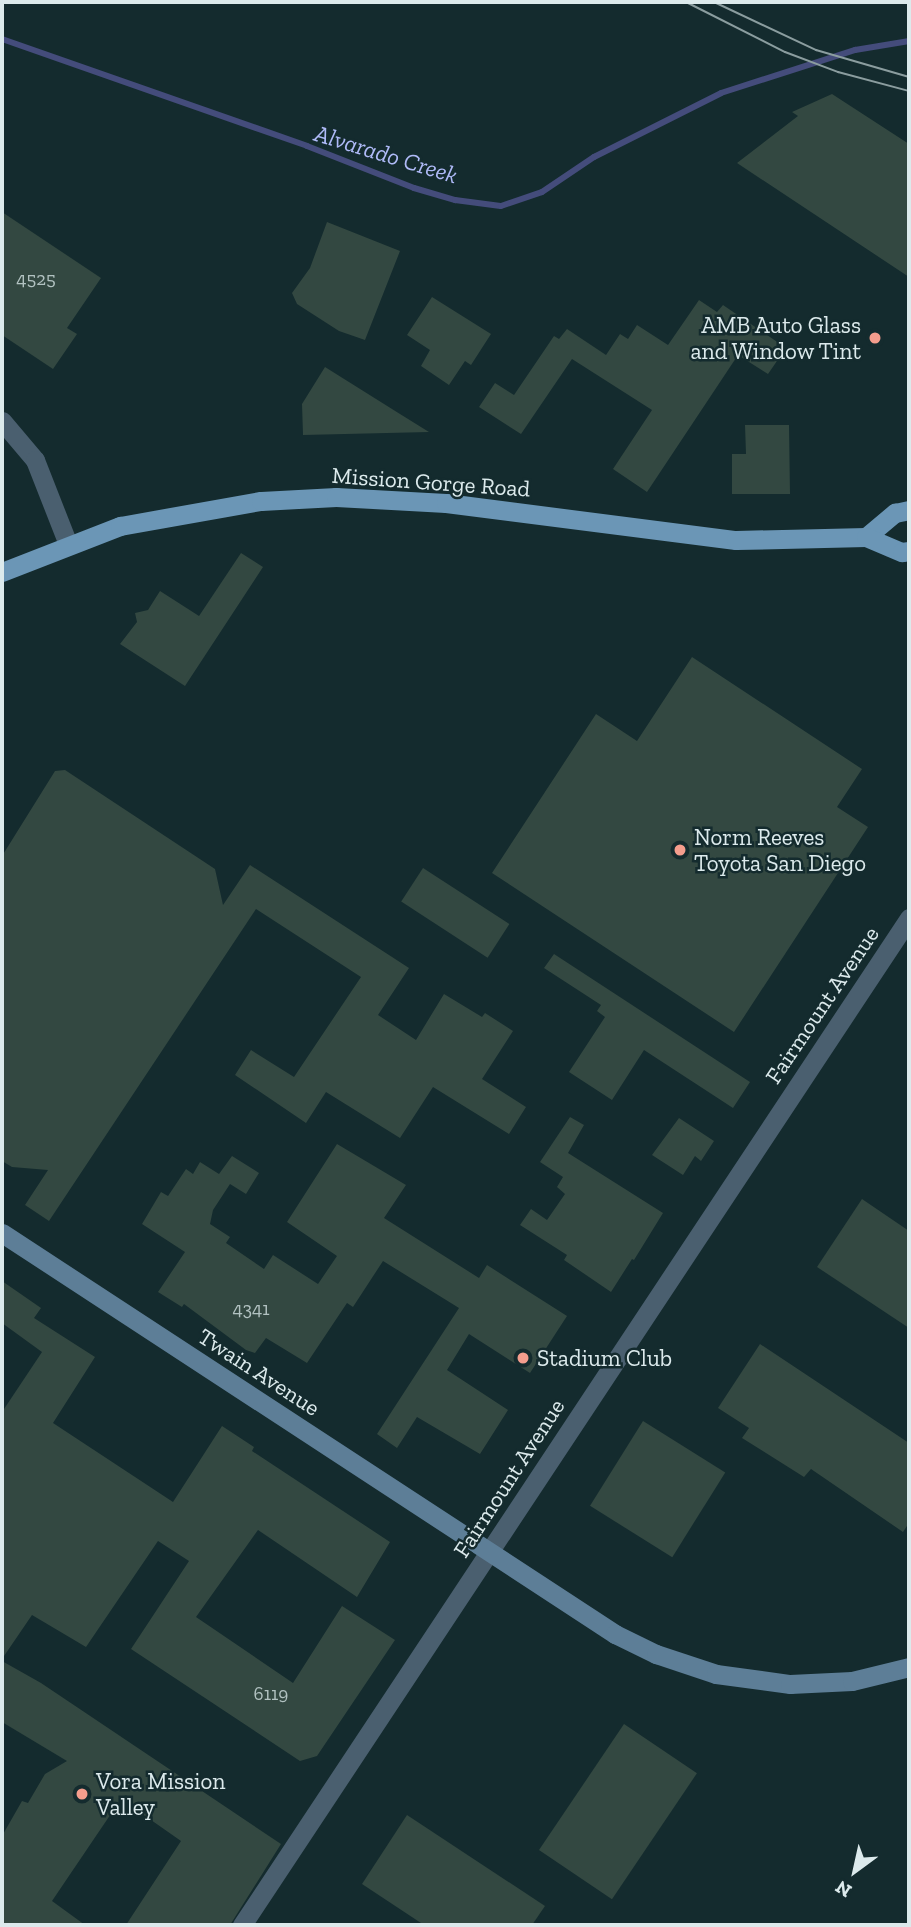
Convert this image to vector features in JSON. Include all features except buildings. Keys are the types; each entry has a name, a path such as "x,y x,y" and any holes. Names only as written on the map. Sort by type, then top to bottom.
{"main road":[{"name":"Mission Gorge Road","path":"2,572 68,544 120,526 248,503 336,497 446,503 736,540 866,537 902,552 909,551"},
{"path":"866,537 895,513 909,510"},
{"name":"Twain Avenue","path":"2,1233 615,1634 656,1654 716,1674 790,1685 852,1681 909,1667"}],"street":[{"path":"2,421 36,460 68,544"},
{"name":"Fairmount Avenue","path":"242,1925 909,918"}],"waterway":[{"name":"Alvarado Creek","path":"2,39 307,146 414,188 455,200 501,206 542,192 594,157 721,93 855,50 909,41"}],"tram line":[{"path":"686,2 785,52 838,72 909,91"},
{"path":"714,2 816,50 909,77"}],"place":[{"name":"AMB Auto Glass and Window Tint","path":"875,338"},
{"name":"Norm Reeves Toyota San Diego","path":"680,850"},
{"name":"Stadium Club","path":"523,1358"},
{"name":"Vora Mission Valley","path":"82,1794"}]}
